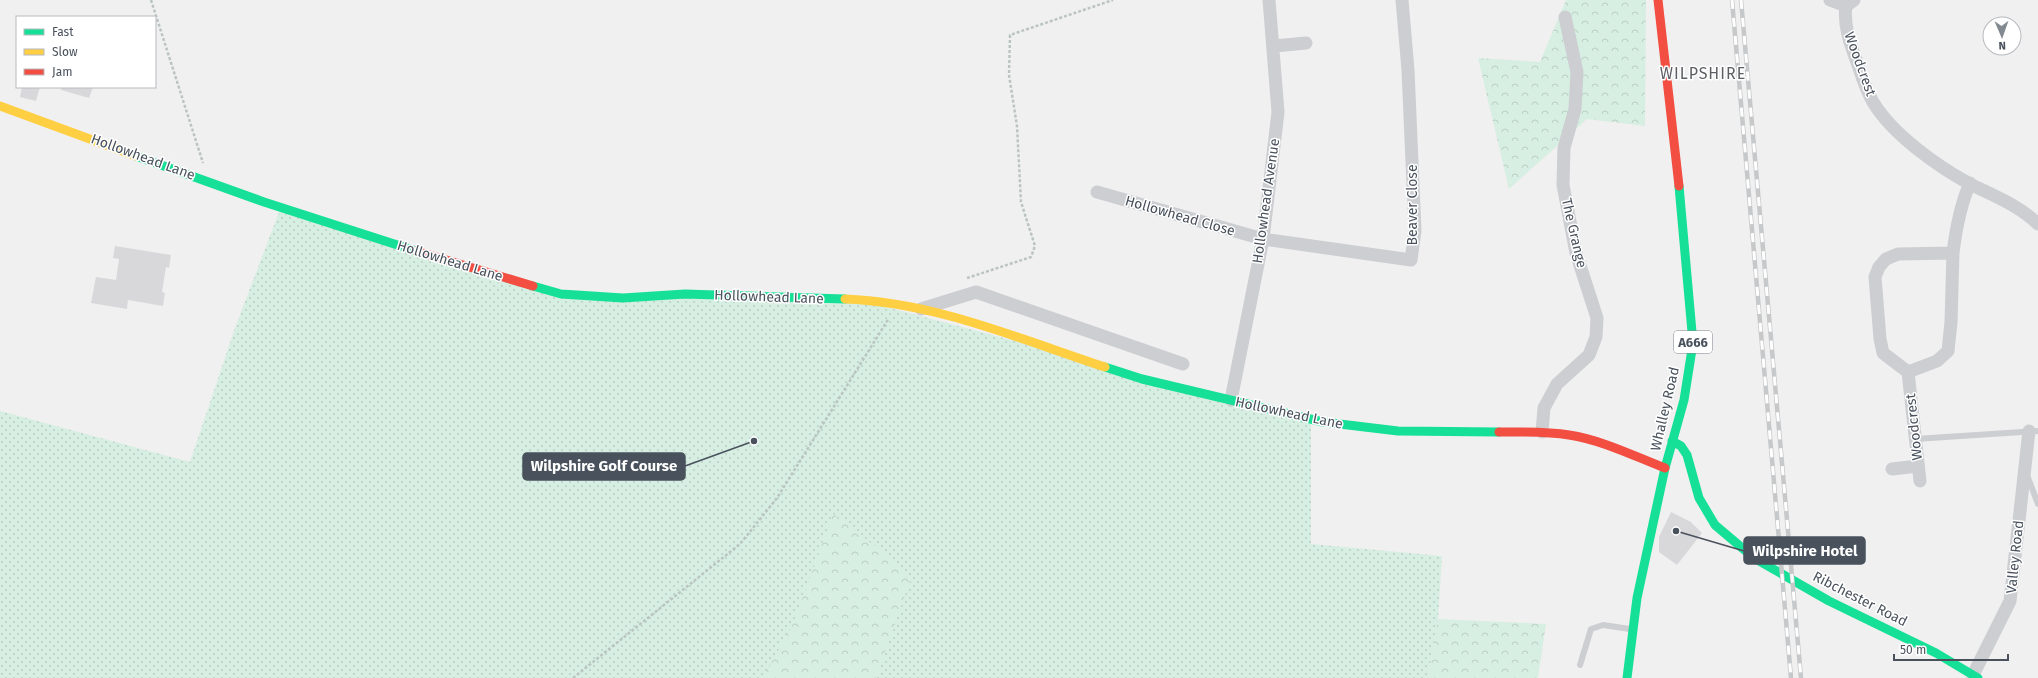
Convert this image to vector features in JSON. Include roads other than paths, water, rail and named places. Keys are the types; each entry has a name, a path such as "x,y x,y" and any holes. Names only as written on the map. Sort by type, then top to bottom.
{"main road":[{"name":"Whalley Road","path":"1626,678 1637,598 1665,468 1684,400 1693,343 1683,220 1658,0"},
{"name":"Hollowhead Lane","path":"0,106 209,180 264,202 379,239 561,294 623,298 685,294 787,296 897,304 946,315 1142,379 1323,422 1398,431 1542,432 1571,435 1605,445 1665,468"},
{"name":"Ribchester Road","path":"1672,441 1681,446 1687,455 1699,498 1715,525 1754,558 1829,601 1936,653 1976,677"}],"street":[{"name":"Hollowhead Avenue","path":"1231,400 1263,239 1278,112 1274,46 1269,0"},
{"name":"Beaver Close","path":"1263,239 1411,260 1415,231 1408,70 1402,0"},
{"path":"1830,0 1850,3"},
{"name":"Woodcrest","path":"1850,3 1844,18 1852,49 1873,102 1891,124 1925,154 1970,183 1998,196 2028,214 2038,224"},
{"name":"The Grange","path":"1542,432 1544,408 1557,384 1589,355 1596,337 1597,318 1576,253 1563,185 1564,148 1575,108 1577,72 1565,17"},
{"path":"1274,46 1306,42"},
{"path":"1953,253 1898,254 1886,259 1879,267 1876,277 1880,339 1883,353 1908,372 1937,360 1948,351 1952,314 1953,253 1957,220 1962,202 1970,183"},
{"name":"Hollowhead Close","path":"1097,192 1263,239"},
{"path":"920,310 976,292 1183,364"},
{"name":"Woodcrest","path":"1908,372 1920,481"},
{"name":"Valley Road","path":"1976,677 2010,601 2025,468 2033,431"},
{"path":"1892,469 1918,466"}],"lane":[{"path":"1915,439 2033,431"},
{"path":"2025,468 2038,504"},
{"path":"1580,665 1591,629 1603,625 1633,629"}],"railway":[{"path":"1732,0 1791,678"},
{"path":"1741,0 1801,678"}],"place":[{"name":"Wilpshire Golf Course","path":"754,441"},
{"name":"Wilpshire Hotel","path":"1676,531"}],"district":[{"name":"WILPSHIRE","path":"1703,73"}]}
